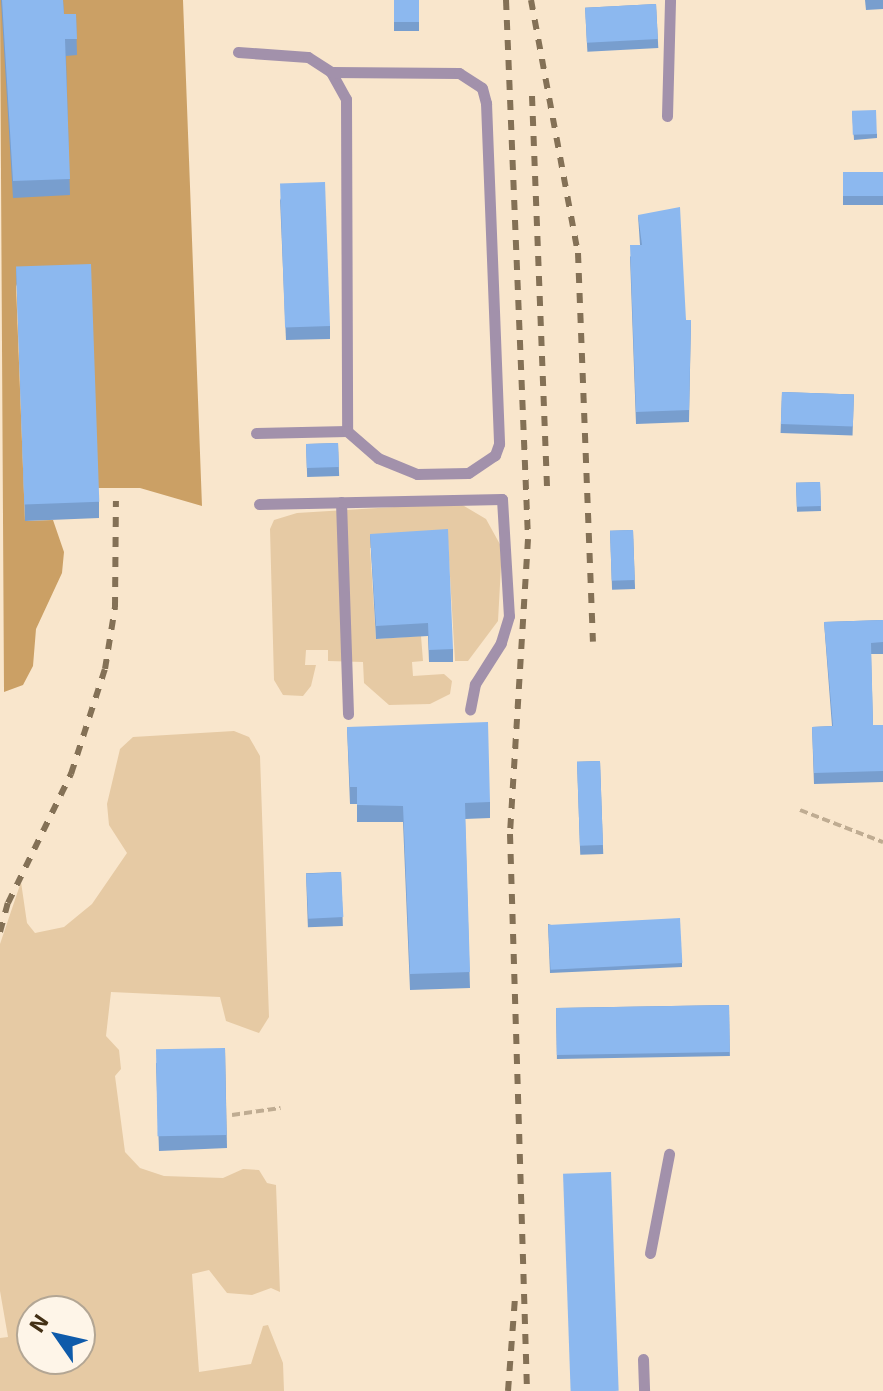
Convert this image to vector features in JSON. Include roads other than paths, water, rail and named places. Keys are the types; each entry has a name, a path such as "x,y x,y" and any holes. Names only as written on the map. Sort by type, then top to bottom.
{"lane":[{"path":"667,116 670,0"},
{"path":"238,52 308,57 331,72 346,99 347,431"},
{"path":"256,433 347,431 378,458 417,474 468,473 495,455 499,444 486,103 482,88 459,73 331,72"},
{"path":"259,504 502,499 509,616 501,643 475,684 470,710"},
{"path":"341,502 348,714"},
{"path":"650,1253 669,1154"},
{"path":"643,1359 644,1391"}],"railway":[{"path":"506,0 528,539 510,834 527,1391"},
{"path":"531,0 578,253 593,642"},
{"path":"532,96 547,495"},
{"path":"0,932 8,903 71,774 105,669 115,607 116,501"},
{"path":"508,1391 515,1298"}]}
